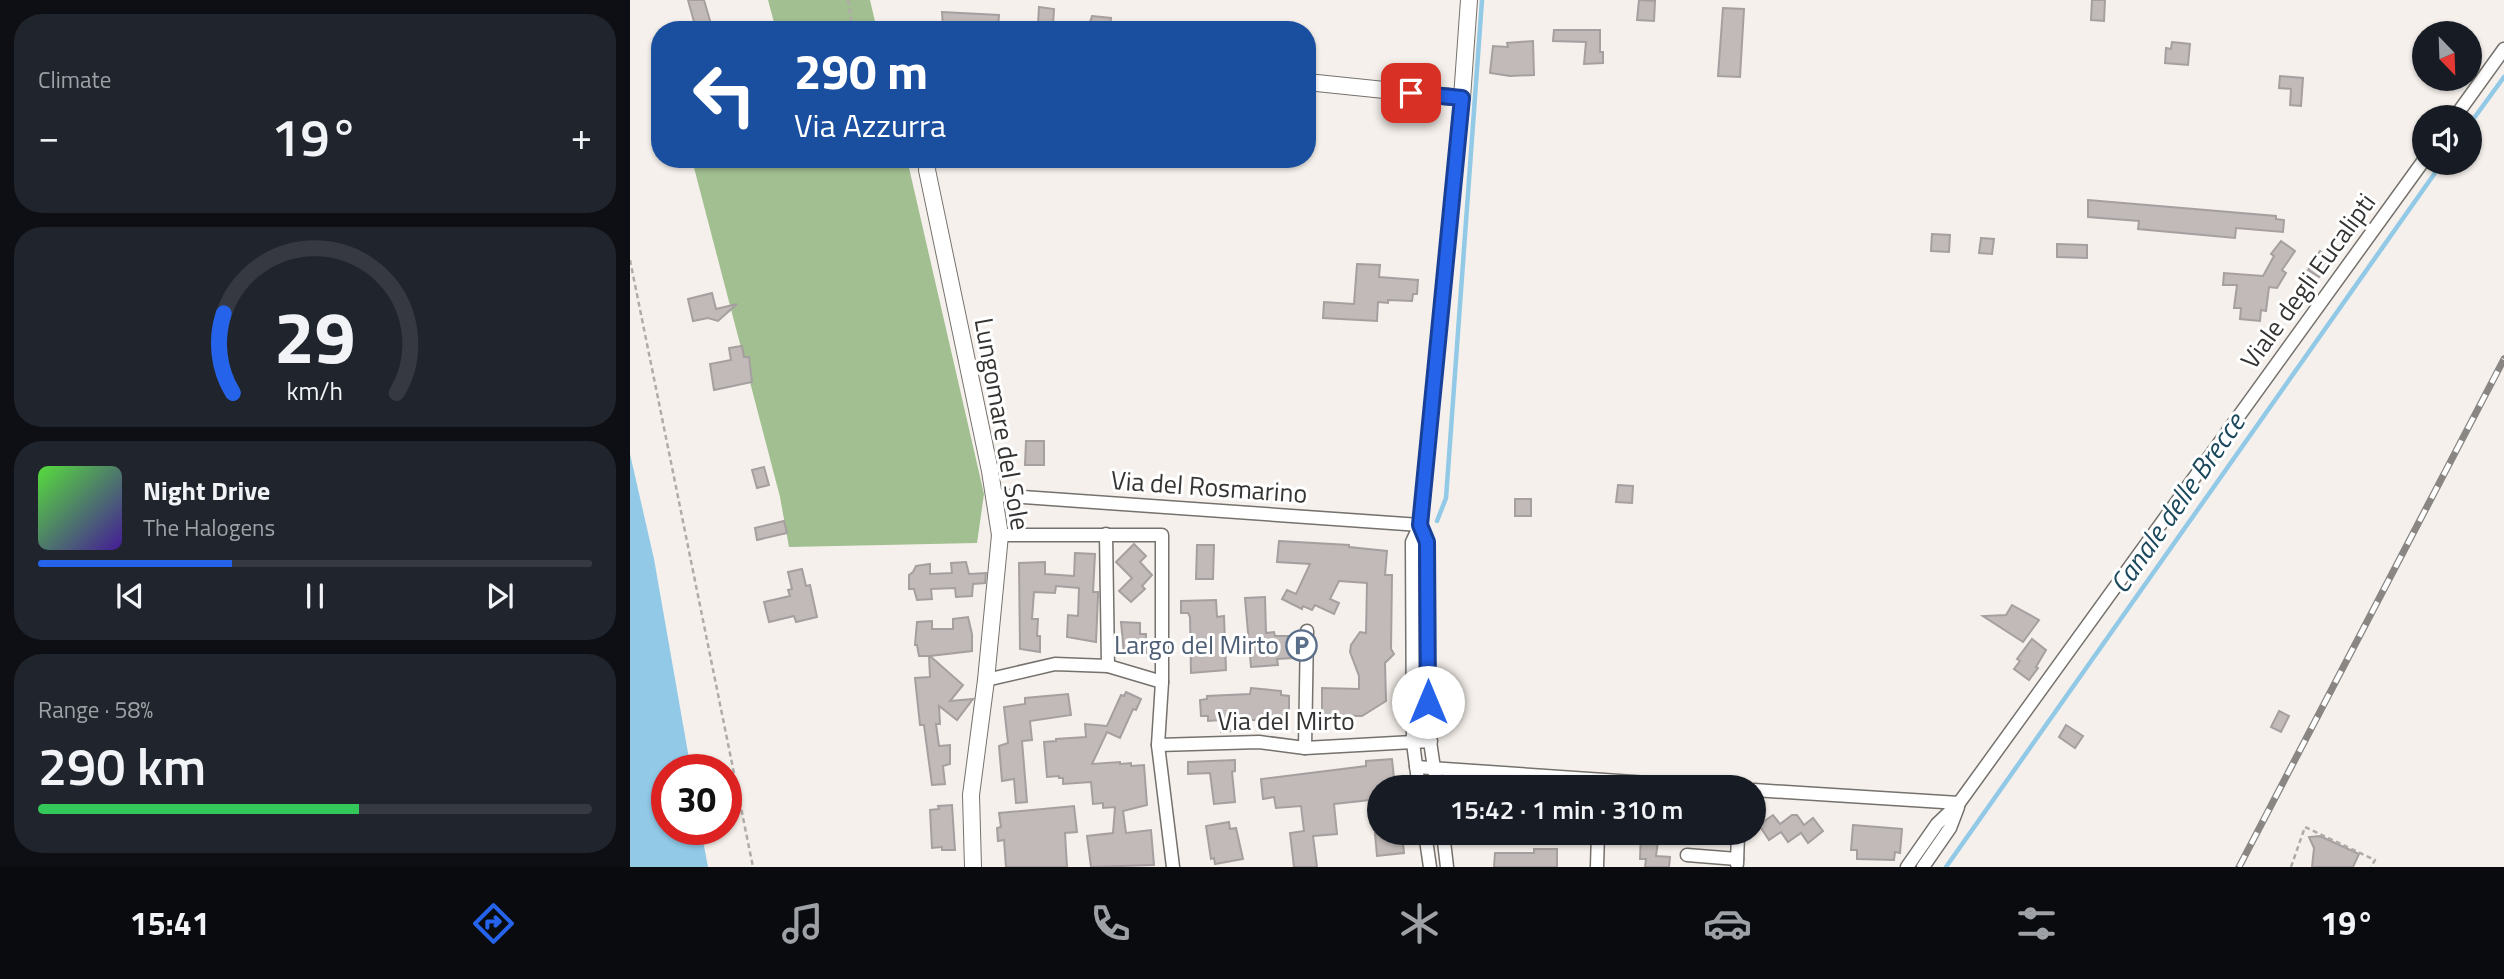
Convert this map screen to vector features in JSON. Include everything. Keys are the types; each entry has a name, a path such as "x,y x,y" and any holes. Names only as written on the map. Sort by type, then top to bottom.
{"street":[{"path":"1417,775 1412,743 1412,542 1420,525 1462,98 1469,0"},
{"path":"2464,105 2504,49"},
{"path":"1316,83 1462,98"},
{"name":"Lungomare del Sole","path":"927,168 995,495 1000,535 986,680 971,795 973,867"},
{"name":"Viale degli Eucalipti","path":"1907,867 1937,824 1959,803 2413,175"},
{"name":"Via del Rosmarino","path":"995,495 1420,525"},
{"path":"1420,525 1427,542 1428,729 1435,775"},
{"path":"1106,534 1108,666"},
{"name":"Via del Rosmarino","path":"1000,535 1162,535 1162,681"},
{"path":"1305,748 1307,631"},
{"path":"986,680 1055,664 1108,666 1162,681 1158,745 1173,867"},
{"name":"Via del Mirto","path":"1158,745 1259,742 1305,748 1431,741"},
{"path":"1416,767 1511,775"},
{"path":"1766,791 1959,803"},
{"name":"Viale degli Eucalipti","path":"1923,867 1950,828 1959,803"},
{"path":"1427,845 1430,867"},
{"path":"1444,845 1447,867"},
{"path":"1597,867 1598,845"},
{"path":"1687,855 1737,863 1738,845"}],"path":[{"path":"848,0 852,21"},
{"path":"630,260 753,867"},
{"path":"2291,867 2305,827 2375,860 2371,867"}],"green space":[{"path":"768,0 870,0 875,21 774,21"},
{"path":"694,168 909,168 984,494 977,543 789,547 780,497"}],"water":[{"path":"630,454 654,559 688,754 651,754 651,845 704,845 708,867 630,867"}],"building":[{"path":"688,0 704,0 710,21 694,21"},
{"path":"1639,0 1655,1 1654,21 1637,20"},
{"path":"2092,0 2105,0 2104,21 2091,20"},
{"path":"1039,7 1054,9 1053,21 1038,21"},
{"path":"1723,8 1744,9 1740,77 1718,76"},
{"path":"942,12 999,15 999,21 943,21"},
{"path":"1092,16 1111,18 1111,21 1090,21"},
{"path":"1554,30 1600,30 1603,63 1584,64 1586,42 1553,41"},
{"path":"1533,41 1534,75 1490,73 1493,46 1508,47 1507,43"},
{"path":"2172,42 2190,44 2188,65 2165,63 2166,48 2171,49"},
{"path":"2280,76 2303,78 2301,106 2290,105 2291,89 2279,88"},
{"path":"2088,200 2276,216 2276,219 2284,220 2283,232 2236,228 2235,238 2138,229 2139,221 2088,217"},
{"path":"1932,234 1950,235 1949,252 1931,251"},
{"path":"1981,238 1994,239 1992,254 1979,253"},
{"path":"2281,241 2295,251 2282,270 2286,273 2277,288 2269,287 2266,311 2261,310 2260,321 2240,319 2241,308 2234,308 2237,285 2223,285 2224,273 2263,276 2274,256 2271,254"},
{"path":"2057,244 2087,245 2087,258 2057,257"},
{"path":"2320,251 2330,257 2324,267 2326,269 2319,277 2308,270"},
{"path":"1357,264 1380,265 1379,277 1418,280 1417,294 1413,294 1412,301 1378,302 1377,321 1323,318 1324,302 1354,304"},
{"path":"712,293 716,309 737,304 718,321 708,318 693,321 688,299"},
{"path":"742,346 744,357 749,357 752,382 714,390 710,364 731,360 729,348"},
{"path":"1026,441 1044,441 1044,465 1025,465"},
{"path":"764,467 769,485 757,488 752,470"},
{"path":"1618,485 1633,486 1632,503 1616,502"},
{"path":"1515,499 1531,499 1531,516 1515,516"},
{"path":"784,521 787,533 757,540 755,528"},
{"path":"1279,541 1349,545 1387,551 1385,575 1392,575 1391,649 1394,654 1385,663 1386,701 1362,716 1322,715 1322,688 1359,689 1359,676 1350,652 1351,645 1360,632 1366,633 1367,583 1339,581 1330,599 1339,603 1334,614 1315,605 1312,610 1303,606 1302,609 1282,599 1287,590 1296,594 1310,564 1277,562"},
{"path":"1134,544 1146,556 1140,562 1152,575 1142,586 1145,589 1131,602 1119,591 1132,578 1116,562"},
{"path":"1197,545 1214,545 1213,579 1196,579"},
{"path":"1075,553 1095,554 1093,592 1098,592 1096,642 1067,637 1068,615 1078,616 1079,588 1056,586 1055,593 1034,592 1032,619 1038,619 1040,652 1020,649 1019,563 1045,562 1045,574 1074,576"},
{"path":"966,562 969,574 986,573 985,583 973,584 972,596 956,597 955,588 931,589 932,599 917,600 914,589 909,589 909,575 916,566 930,564 930,574 952,573 951,563"},
{"path":"802,569 806,586 810,585 817,617 796,622 794,616 769,622 764,602 790,596 788,590 792,589 788,572"},
{"path":"1265,597 1266,633 1291,636 1293,658 1277,659 1278,665 1251,667 1245,598"},
{"path":"1216,600 1217,617 1224,616 1226,670 1191,673 1190,617 1188,613 1181,613 1181,601"},
{"path":"2012,605 2039,620 2023,642 1983,616 2006,615"},
{"path":"968,617 972,651 930,656 963,685 950,701 973,699 957,720 939,706 940,724 936,724 939,746 950,745 950,764 943,766 945,784 932,785 924,725 920,725 915,678 930,677 929,656 919,656 915,645 917,622 932,621 932,629 953,629 953,619"},
{"path":"1121,622 1140,623 1140,634 1146,634 1146,653 1124,653"},
{"path":"2032,639 2046,650 2029,680 2014,669 2020,661 2017,659"},
{"path":"1251,688 1281,691 1281,695 1289,696 1289,723 1241,719 1242,730 1221,732 1220,720 1208,721 1208,716 1201,716 1200,700 1207,699 1207,696 1250,694"},
{"path":"1126,692 1141,699 1136,710 1133,709 1120,738 1107,732 1092,764 1120,762 1131,763 1131,766 1144,765 1147,805 1123,811 1126,833 1151,830 1154,865 1091,867 1087,836 1113,833 1115,807 1103,808 1103,803 1093,804 1091,782 1063,784 1063,778 1059,776 1047,777 1044,742 1086,737 1085,724 1107,726 1121,695 1124,696"},
{"path":"1068,694 1071,715 1030,721 1032,740 1022,741 1027,802 1016,803 1014,779 1002,781 999,746 1008,743 1004,707 1025,704 1025,698"},
{"path":"2279,711 2289,716 2281,732 2271,727"},
{"path":"2066,725 2083,736 2075,748 2059,737"},
{"path":"1392,759 1394,775 1367,775 1367,800 1334,804 1337,834 1313,836 1317,867 1294,867 1290,833 1304,831 1301,806 1276,808 1274,797 1263,799 1261,779 1366,766 1366,761"},
{"path":"1235,760 1235,771 1232,772 1235,802 1214,804 1210,773 1188,774 1188,762"},
{"path":"952,805 955,850 932,848 930,810 939,809 938,806"},
{"path":"1074,806 1077,832 1065,833 1067,867 1006,867 1004,840 998,841 997,828 1001,827 999,813"},
{"path":"1773,815 1780,824 1792,815 1797,815 1804,825 1813,818 1823,831 1808,843 1801,833 1788,842 1781,832 1769,840 1766,836 1766,820"},
{"path":"1229,822 1230,829 1236,828 1243,859 1215,864 1214,858 1211,859 1206,826"},
{"path":"1853,825 1902,829 1900,853 1895,852 1894,860 1857,859 1857,850 1851,850"},
{"path":"2320,836 2359,854 2353,867 2312,867 2314,848 2309,837"},
{"path":"1376,845 1403,845 1404,853 1377,856"},
{"path":"1641,845 1657,845 1656,856 1670,857 1669,867 1645,867 1646,859 1640,859"},
{"path":"1534,849 1557,849 1557,867 1494,867 1495,853 1534,853"}],"waterway":[{"path":"1437,521 1446,498 1482,0"},
{"name":"Canale delle Brecce","path":"2482,107 2504,77"},
{"name":"Canale delle Brecce","path":"1946,867 2434,175"}],"railway":[{"path":"2239,867 2504,359"}],"place":[{"name":"Largo del Mirto","path":"1302,645"}],"route":[{"path":"1411,93 1462,98 1420,525 1427,542 1428,702"}]}
